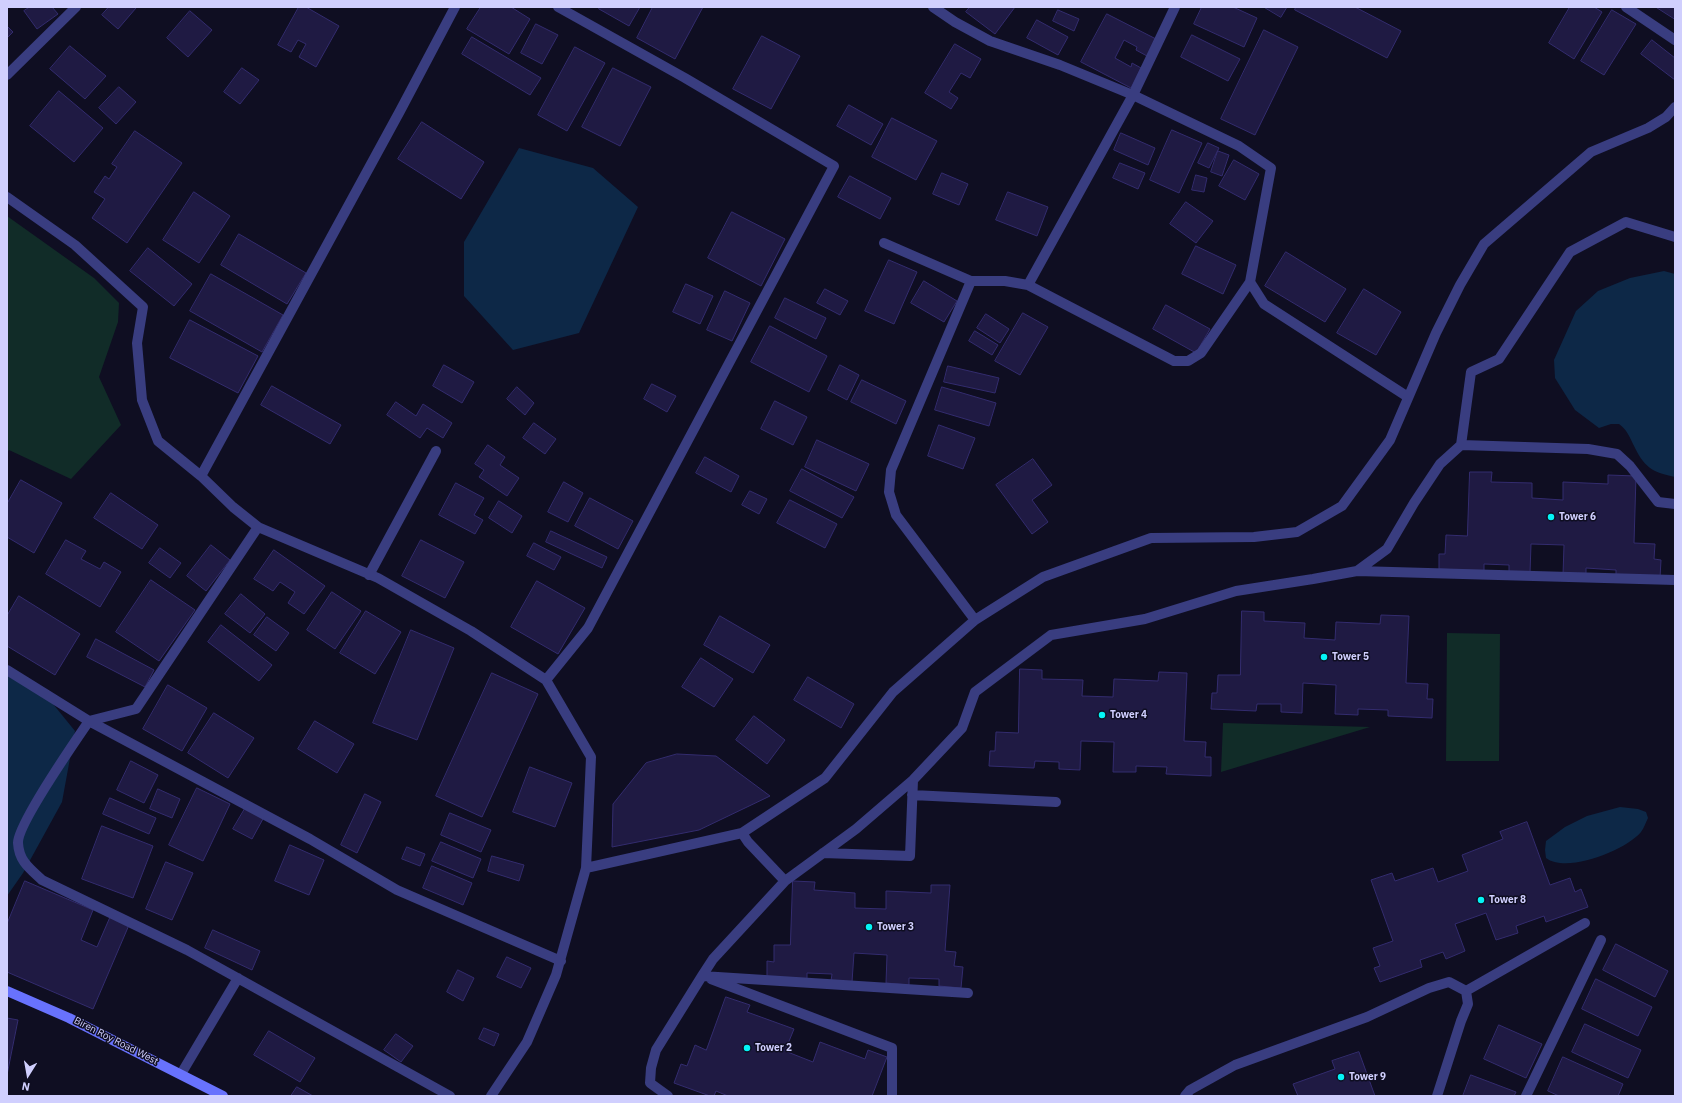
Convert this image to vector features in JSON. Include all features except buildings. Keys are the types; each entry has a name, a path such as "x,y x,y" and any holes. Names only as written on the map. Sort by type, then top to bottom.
{"main road":[{"name":"Biren Roy Road West","path":"7,991 69,1018 223,1096"}],"street":[{"path":"7,75 76,7"},
{"path":"201,476 455,7"},
{"path":"546,680 588,628 834,166 685,78 558,7"},
{"path":"884,243 972,281 1006,281 1028,285 1174,361 1188,361 1201,353 1250,282 1271,168 1239,146 1133,95 1060,65 990,41 933,7"},
{"path":"1028,285 1133,95 1175,7"},
{"path":"1626,7 1675,40"},
{"path":"586,868 742,833 825,778 893,692 975,620 1043,577 1151,538 1254,538 1297,532 1342,506 1390,440 1436,333 1460,285 1484,244 1591,152 1671,120 1675,106"},
{"path":"7,197 75,245 143,307 137,343 142,400 158,440 201,476 232,507 258,527 369,575 471,631 546,680 591,757 586,868 556,975 527,1042 491,1096"},
{"path":"1357,571 1388,549 1414,503 1440,464 1461,445 1472,372 1498,359 1570,252 1626,222 1675,237"},
{"path":"972,281 891,470 889,492 896,515 975,620"},
{"path":"1250,282 1264,304 1408,397"},
{"path":"1461,445 1588,449 1617,454 1630,466 1658,502 1675,504"},
{"path":"369,575 436,451"},
{"path":"258,527 136,709 89,721 28,816 18,842 23,862 42,880 187,950 450,1096"},
{"path":"668,1096 650,1084 651,1068 656,1050 714,959 785,881 856,829 913,780 962,728 975,692 1051,635 1145,619 1236,591 1357,571 1675,580"},
{"path":"7,670 89,721 310,840 397,890 560,961"},
{"path":"823,853 910,856 913,780"},
{"path":"912,795 1056,802"},
{"path":"742,833 748,842 785,881"},
{"path":"1466,991 1585,923"},
{"path":"1526,1096 1601,940"},
{"path":"702,976 968,993"},
{"path":"702,976 892,1048 892,1096"},
{"path":"181,1074 238,978"},
{"path":"1185,1096 1190,1090 1235,1065 1367,1017 1428,988 1449,982 1466,991"},
{"path":"1437,1096 1461,1021 1468,1004 1466,991"}],"green space":[{"path":"7,216 94,278 119,303 118,322 99,377 121,425 71,479 9,450 7,452"},
{"path":"1447,633 1500,634 1499,761 1446,761"},
{"path":"1223,723 1370,727 1221,772"}],"water":[{"path":"519,148 593,168 638,207 579,333 513,350 464,296 464,242"},
{"path":"1664,271 1675,274 1675,477 1660,473 1649,467 1637,452 1628,433 1619,424 1611,424 1599,428 1575,410 1555,378 1554,360 1576,311 1598,291 1630,278"},
{"path":"7,668 36,683 75,731 62,802 23,873 7,896"},
{"path":"1620,807 1638,809 1646,812 1648,818 1641,832 1623,846 1596,858 1581,862 1555,862 1546,858 1546,841 1565,827 1587,816"}],"place":[{"name":"Tower 6","path":"1551,517"},
{"name":"Tower 5","path":"1324,657"},
{"name":"Tower 4","path":"1102,715"},
{"name":"Tower 8","path":"1481,900"},
{"name":"Tower 3","path":"869,927"},
{"name":"Tower 2","path":"747,1048"},
{"name":"Tower 9","path":"1341,1077"}]}
